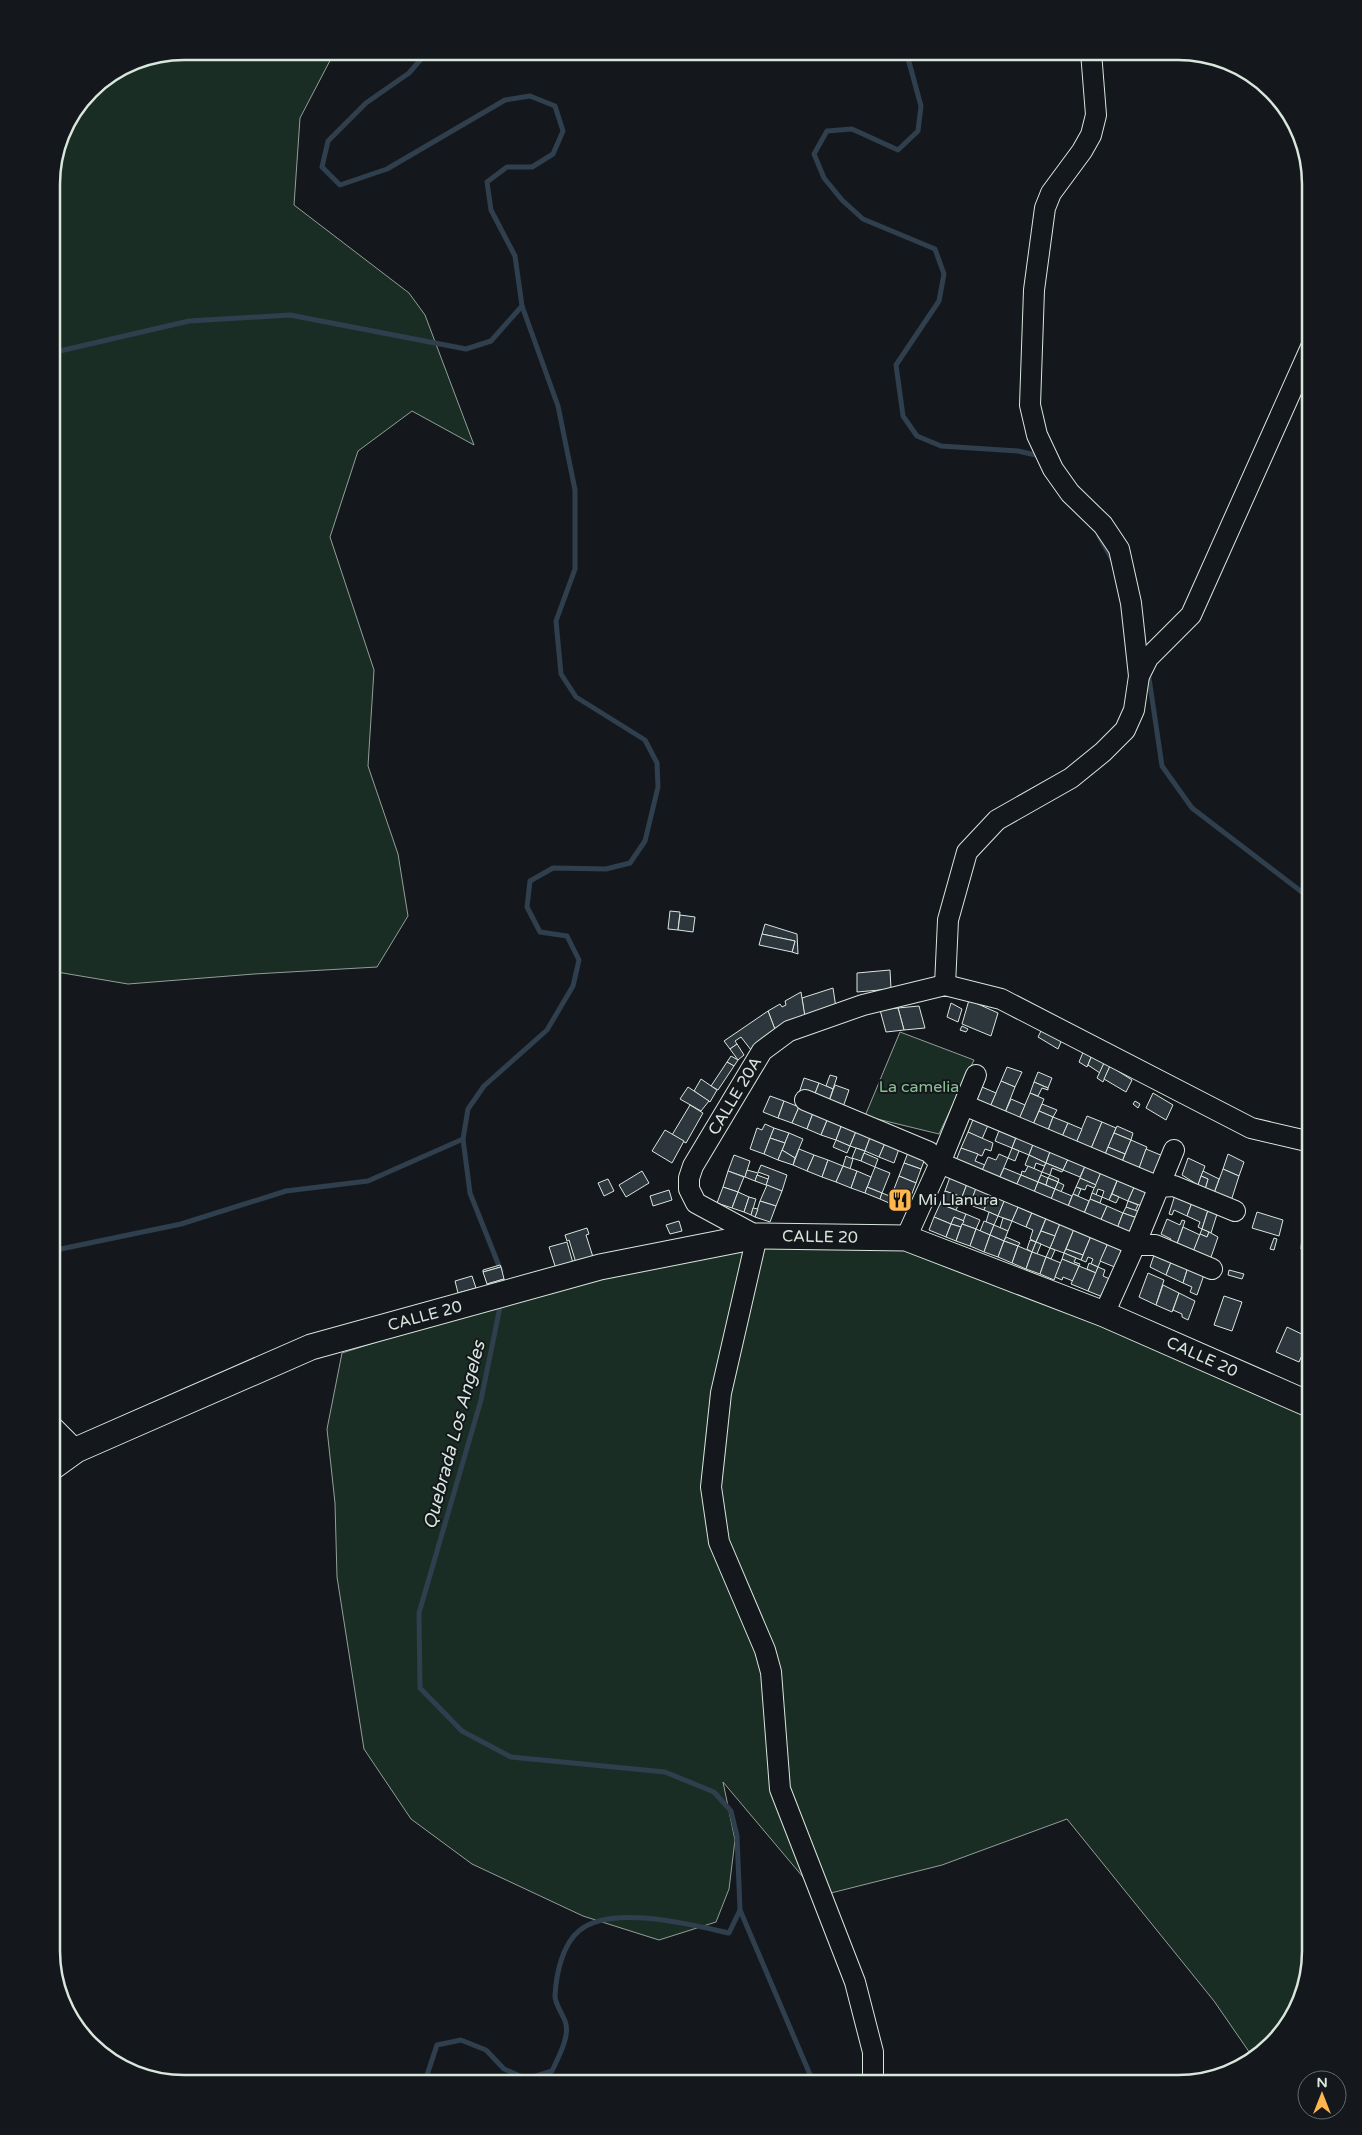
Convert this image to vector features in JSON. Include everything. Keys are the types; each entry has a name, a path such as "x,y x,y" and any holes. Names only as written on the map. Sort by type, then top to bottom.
{"main road":[{"name":"CALLE 20","path":"60,1462 76,1450 311,1347 600,1267 757,1236 906,1238 1104,1314 1302,1401"}],"street":[{"path":"1092,60 1096,115 1091,135 1082,151 1051,193 1045,208 1034,290 1030,405 1037,435 1053,469 1070,493 1103,525 1119,549 1130,603 1139,676 1134,710 1125,730 1103,752 1071,778 997,820 967,852 948,920 945,985 1001,999 1251,1128 1302,1140"},
{"path":"1139,676 1148,658 1191,615 1302,368"},
{"name":"CALLE 20A","path":"757,1236 696,1202 689,1189 689,1178 693,1166 762,1051 789,1031 807,1024 863,1004 945,985"},
{"path":"906,1238 940,1163 976,1075"},
{"path":"805,1100 929,1152 940,1163 1135,1245 1155,1245 1212,1269"},
{"path":"964,1105 1160,1187 1174,1186 1235,1210"},
{"path":"1104,1314 1160,1187 1174,1150"},
{"path":"757,1236 721,1393 711,1487 719,1542 765,1650 770,1672 780,1789 855,1982 873,2052 873,2075"},
{"path":"60,1434 76,1450"}],"green space":[{"path":"176,60 330,60 300,118 294,205 409,293 425,315 474,445 412,411 358,451 330,537 374,670 368,766 398,854 408,916 377,967 128,984 60,973 60,176 64,152 73,129 91,102 115,81 137,69 160,62"},
{"name":"La camelia","path":"900,1032 974,1060 939,1134 865,1116"},
{"path":"742,1247 937,1248 1302,1400 1301,1967 1298,1983 1289,2006 1281,2020 1260,2044 1249,2052 1214,2001 1067,1819 942,1865 819,1896 723,1782 735,1840 729,1889 716,1922 659,1940 583,1916 472,1864 411,1819 364,1749 337,1577 335,1503 327,1429 342,1353 582,1277"}],"building":[{"path":"670,911 680,912 678,930 668,929"},
{"path":"680,915 695,917 693,932 678,930"},
{"path":"765,924 797,934 798,954 792,952 795,941 762,934"},
{"path":"762,934 795,941 792,952 759,945"},
{"path":"890,970 891,989 857,992 857,973"},
{"path":"833,988 836,1008 805,1019 802,998"},
{"path":"801,992 806,1023 776,1032 768,1011 780,1004 782,1007 786,1005 785,1001"},
{"path":"969,1000 998,1013 991,1036 962,1024"},
{"path":"951,1003 962,1009 958,1022 947,1017"},
{"path":"919,1006 925,1028 904,1030 898,1008"},
{"path":"898,1008 904,1030 886,1032 880,1010"},
{"path":"768,1011 776,1032 751,1050 741,1037 735,1041 737,1044 730,1049 724,1041"},
{"path":"962,1026 968,1029 966,1032 960,1030"},
{"path":"1038,1029 1063,1037 1058,1049 1038,1037 1041,1031"},
{"path":"737,1044 744,1055 738,1060 730,1049"},
{"path":"1084,1050 1092,1055 1087,1067 1079,1062"},
{"path":"1092,1055 1104,1063 1100,1073 1088,1065"},
{"path":"731,1056 738,1060 734,1066 727,1062"},
{"path":"727,1062 734,1066 718,1090 711,1086"},
{"path":"1104,1063 1110,1066 1103,1082 1097,1078"},
{"path":"1110,1066 1132,1080 1126,1092 1104,1079"},
{"path":"1007,1067 1022,1072 1015,1087 1001,1081"},
{"path":"1038,1072 1052,1078 1048,1088 1034,1082"},
{"path":"830,1075 837,1077 833,1089 826,1086"},
{"path":"804,1078 819,1083 813,1099 799,1093"},
{"path":"701,1079 717,1090 710,1102 694,1091"},
{"path":"1001,1081 1015,1087 1004,1115 989,1109"},
{"path":"1034,1082 1048,1088 1048,1090 1042,1088 1038,1096 1030,1093"},
{"path":"819,1083 833,1089 828,1104 813,1099"},
{"path":"835,1085 849,1090 842,1110 828,1104"},
{"path":"688,1087 709,1101 701,1111 680,1099"},
{"path":"982,1087 996,1093 989,1109 975,1104"},
{"path":"1030,1093 1044,1099 1032,1127 1018,1121"},
{"path":"1153,1093 1173,1105 1166,1120 1146,1108"},
{"path":"770,1096 784,1101 778,1118 763,1112"},
{"path":"1011,1099 1025,1105 1018,1121 1004,1115"},
{"path":"784,1101 799,1107 792,1123 778,1118"},
{"path":"1135,1101 1140,1104 1138,1108 1133,1104"},
{"path":"1042,1104 1057,1110 1053,1117 1039,1111"},
{"path":"690,1105 703,1113 686,1143 672,1135"},
{"path":"799,1107 813,1113 807,1129 792,1123"},
{"path":"1039,1111 1053,1117 1047,1133 1032,1127"},
{"path":"813,1113 828,1118 821,1135 807,1129"},
{"path":"1087,1116 1102,1122 1090,1151 1075,1145"},
{"path":"974,1117 989,1123 982,1139 968,1132"},
{"path":"1053,1117 1068,1123 1061,1139 1047,1133"},
{"path":"828,1118 842,1124 836,1140 821,1135"},
{"path":"1102,1122 1116,1128 1104,1157 1090,1151"},
{"path":"1068,1123 1082,1129 1075,1145 1061,1139"},
{"path":"765,1124 774,1128 764,1154 750,1149 757,1128 762,1130"},
{"path":"842,1124 857,1129 850,1146 836,1140"},
{"path":"1117,1126 1133,1133 1131,1140 1114,1133"},
{"path":"774,1128 789,1133 785,1143 770,1138"},
{"path":"1000,1128 1017,1135 1012,1148 995,1141"},
{"path":"857,1129 871,1135 865,1151 850,1146"},
{"path":"665,1130 684,1141 672,1163 652,1151"},
{"path":"968,1132 993,1143 991,1151 985,1149 982,1156 961,1148"},
{"path":"789,1133 803,1139 795,1158 782,1150"},
{"path":"1114,1133 1131,1140 1125,1154 1108,1147"},
{"path":"871,1135 886,1141 879,1157 865,1151"},
{"path":"1017,1135 1034,1142 1029,1155 1012,1148"},
{"path":"770,1138 785,1143 778,1160 764,1154"},
{"path":"836,1140 850,1146 847,1153 833,1147"},
{"path":"1131,1140 1147,1147 1138,1171 1121,1164"},
{"path":"886,1141 900,1146 894,1163 879,1157"},
{"path":"1034,1142 1051,1149 1046,1163 1029,1155"},
{"path":"1108,1147 1125,1154 1121,1164 1104,1157"},
{"path":"856,1148 865,1151 861,1161 852,1158"},
{"path":"961,1148 978,1154 975,1161 985,1165 981,1173 955,1163"},
{"path":"1012,1148 1019,1151 1015,1161 1008,1158"},
{"path":"799,1149 814,1155 807,1171 793,1165"},
{"path":"1051,1149 1069,1157 1063,1170 1046,1163"},
{"path":"1146,1149 1163,1156 1154,1177 1138,1171"},
{"path":"782,1150 795,1158 793,1165 778,1160"},
{"path":"909,1150 926,1156 921,1169 904,1163"},
{"path":"864,1153 878,1159 875,1167 861,1161"},
{"path":"999,1154 1008,1158 998,1181 981,1173 988,1157 996,1160"},
{"path":"1228,1154 1244,1162 1239,1176 1223,1169"},
{"path":"734,1155 750,1161 745,1177 728,1171"},
{"path":"814,1155 828,1160 822,1177 807,1171"},
{"path":"1029,1155 1046,1163 1044,1166 1036,1163 1034,1169 1025,1165"},
{"path":"846,1156 853,1159 850,1169 843,1166"},
{"path":"1069,1157 1086,1164 1080,1177 1063,1170"},
{"path":"1188,1158 1205,1166 1198,1185 1182,1175"},
{"path":"828,1160 843,1166 836,1182 822,1177"},
{"path":"904,1163 921,1169 916,1183 899,1176"},
{"path":"1046,1163 1063,1170 1062,1172 1052,1168 1050,1175 1042,1172"},
{"path":"1086,1164 1102,1170 1096,1185 1080,1178"},
{"path":"761,1165 787,1175 782,1191 766,1185 769,1176 758,1172"},
{"path":"843,1166 857,1171 851,1188 836,1182"},
{"path":"1028,1166 1042,1172 1038,1182 1021,1175 1022,1171 1025,1172"},
{"path":"875,1167 890,1173 882,1193 867,1187"},
{"path":"1004,1168 1021,1175 1015,1188 998,1181"},
{"path":"1223,1169 1239,1176 1231,1201 1214,1193"},
{"path":"747,1170 758,1173 755,1181 745,1177"},
{"path":"1102,1170 1119,1176 1109,1200 1102,1197 1104,1191 1098,1189 1096,1195 1092,1193"},
{"path":"642,1171 649,1183 626,1197 619,1185"},
{"path":"728,1171 744,1177 738,1192 723,1187"},
{"path":"857,1171 871,1177 865,1193 851,1188"},
{"path":"1203,1171 1219,1179 1214,1193 1205,1189 1208,1179 1201,1176"},
{"path":"757,1175 768,1179 766,1185 755,1181"},
{"path":"1021,1175 1038,1182 1033,1195 1015,1188"},
{"path":"1041,1175 1048,1178 1046,1185 1038,1182"},
{"path":"1050,1175 1059,1179 1058,1182 1048,1178"},
{"path":"899,1176 916,1183 911,1196 894,1189"},
{"path":"1119,1176 1136,1183 1128,1201 1112,1194"},
{"path":"1201,1176 1208,1179 1205,1189 1198,1185"},
{"path":"950,1177 967,1184 962,1197 945,1191"},
{"path":"1048,1178 1058,1182 1055,1189 1046,1185"},
{"path":"1080,1178 1096,1185 1094,1188 1087,1185 1085,1190 1076,1187"},
{"path":"608,1179 614,1191 604,1196 598,1183"},
{"path":"1038,1182 1055,1189 1050,1202 1033,1195"},
{"path":"1058,1182 1064,1185 1061,1192 1055,1189"},
{"path":"1136,1183 1153,1189 1145,1207 1128,1201"},
{"path":"967,1184 976,1188 973,1197 969,1196 968,1200 962,1197"},
{"path":"767,1185 782,1191 776,1206 760,1201"},
{"path":"723,1187 738,1192 732,1208 717,1203"},
{"path":"867,1187 882,1193 880,1199 865,1193"},
{"path":"1076,1187 1081,1189 1078,1196 1073,1194"},
{"path":"976,1188 991,1193 984,1210 970,1205"},
{"path":"894,1189 911,1196 906,1209 889,1203"},
{"path":"1055,1189 1072,1196 1067,1209 1050,1202"},
{"path":"669,1190 672,1200 653,1206 650,1196"},
{"path":"945,1191 962,1197 956,1210 940,1204"},
{"path":"738,1192 749,1197 744,1212 732,1208"},
{"path":"1176,1192 1194,1197 1187,1216 1174,1210 1172,1215 1169,1214"},
{"path":"882,1193 892,1197 889,1203 880,1199"},
{"path":"991,1193 1005,1199 998,1216 984,1210"},
{"path":"1092,1193 1102,1197 1100,1203 1090,1199"},
{"path":"1073,1194 1089,1201 1083,1216 1067,1209"},
{"path":"1112,1194 1119,1197 1116,1203 1109,1200"},
{"path":"749,1197 756,1199 751,1215 744,1212"},
{"path":"1194,1197 1209,1207 1202,1229 1198,1227 1200,1222 1187,1216"},
{"path":"1005,1199 1019,1205 1012,1221 998,1216"},
{"path":"1090,1199 1107,1206 1099,1224 1083,1216"},
{"path":"760,1201 776,1206 770,1222 755,1217"},
{"path":"1128,1201 1138,1205 1135,1211 1126,1207"},
{"path":"940,1204 966,1214 964,1221 954,1217 951,1224 934,1217"},
{"path":"1019,1205 1033,1210 1026,1227 1012,1221"},
{"path":"1107,1206 1123,1213 1116,1231 1099,1224"},
{"path":"1126,1207 1143,1213 1140,1219 1123,1213"},
{"path":"1209,1207 1218,1211 1211,1233 1202,1229"},
{"path":"753,1208 758,1209 755,1217 751,1215"},
{"path":"1033,1210 1047,1216 1036,1242 1030,1239 1033,1230 1026,1227"},
{"path":"989,1212 998,1216 994,1225 986,1222"},
{"path":"1257,1212 1283,1220 1279,1236 1252,1228"},
{"path":"1123,1213 1140,1219 1133,1237 1116,1231"},
{"path":"966,1214 980,1220 976,1229 962,1224"},
{"path":"1047,1216 1061,1221 1055,1236 1041,1231"},
{"path":"934,1217 951,1224 946,1237 929,1230"},
{"path":"954,1217 964,1221 961,1227 951,1224"},
{"path":"1003,1218 1012,1221 1008,1231 1000,1228"},
{"path":"1167,1219 1180,1225 1182,1220 1185,1221 1177,1244 1161,1234"},
{"path":"679,1221 682,1231 670,1234 666,1225"},
{"path":"984,1221 994,1225 990,1235 980,1231"},
{"path":"1061,1221 1075,1227 1064,1253 1050,1248"},
{"path":"951,1224 961,1227 956,1241 946,1237"},
{"path":"962,1224 976,1229 970,1246 956,1241"},
{"path":"994,1225 1008,1231 1004,1241 990,1235"},
{"path":"1183,1227 1200,1235 1193,1252 1177,1244"},
{"path":"587,1228 589,1234 586,1235 593,1257 576,1263 569,1240 567,1241 565,1235"},
{"path":"976,1229 990,1235 984,1252 970,1246"},
{"path":"1074,1229 1091,1236 1083,1255 1066,1249"},
{"path":"1202,1229 1209,1232 1207,1237 1200,1234"},
{"path":"1041,1231 1055,1236 1050,1248 1036,1242"},
{"path":"1209,1232 1218,1237 1210,1260 1193,1252 1200,1234 1207,1237"},
{"path":"990,1235 1004,1241 998,1257 984,1252"},
{"path":"1091,1236 1108,1243 1098,1267 1091,1264 1093,1259 1088,1257 1086,1262 1081,1260"},
{"path":"1006,1237 1020,1243 1018,1246 1004,1241"},
{"path":"1274,1238 1277,1239 1274,1250 1270,1249"},
{"path":"1030,1240 1036,1242 1032,1252 1027,1249"},
{"path":"1004,1241 1018,1246 1012,1263 998,1257"},
{"path":"567,1242 573,1263 556,1269 549,1247"},
{"path":"1036,1242 1041,1244 1037,1254 1032,1252"},
{"path":"1108,1243 1124,1250 1117,1268 1100,1261"},
{"path":"1018,1246 1032,1252 1026,1269 1012,1263"},
{"path":"1050,1248 1055,1250 1051,1259 1046,1257"},
{"path":"1066,1249 1083,1255 1081,1260 1064,1253"},
{"path":"1032,1252 1046,1257 1040,1274 1026,1269"},
{"path":"1155,1252 1173,1257 1166,1275 1150,1267"},
{"path":"1064,1253 1076,1258 1074,1262 1080,1264 1079,1266 1062,1259"},
{"path":"1046,1257 1061,1263 1054,1280 1040,1274"},
{"path":"1173,1257 1188,1267 1183,1283 1166,1275"},
{"path":"1062,1259 1079,1266 1073,1281 1063,1277 1062,1280 1055,1277"},
{"path":"1089,1263 1098,1267 1096,1273 1087,1269"},
{"path":"500,1265 501,1267 483,1272 483,1270"},
{"path":"1079,1266 1096,1273 1088,1291 1071,1284"},
{"path":"501,1267 504,1279 487,1284 483,1272"},
{"path":"1098,1267 1105,1270 1103,1276 1112,1280 1105,1298 1088,1291"},
{"path":"1188,1267 1205,1272 1197,1295 1190,1292 1192,1287 1183,1283"},
{"path":"1229,1270 1244,1274 1242,1279 1228,1275"},
{"path":"1148,1273 1164,1280 1156,1305 1139,1297"},
{"path":"472,1276 476,1288 458,1293 455,1281"},
{"path":"504,1279 506,1284 488,1289 487,1284"},
{"path":"1163,1285 1179,1293 1172,1312 1156,1305"},
{"path":"1179,1293 1195,1301 1188,1320 1182,1317 1182,1314 1173,1310"},
{"path":"1224,1296 1242,1302 1232,1331 1214,1325"},
{"path":"1287,1327 1302,1334 1302,1355 1299,1362 1276,1352"}],"waterway":[{"name":"Quebrada Los Angeles","path":"420,60 409,73 366,103 328,141 322,167 340,185 387,169 505,100 530,96 555,106 563,131 553,154 532,167 507,167 487,182 491,210 515,256 522,306 558,406 575,490 575,569 556,621 561,674 576,697 645,740 657,763 658,787 645,841 630,863 606,869 553,868 530,881 527,907 540,932 567,936 579,960 573,986 547,1030 484,1086 468,1109 463,1139 470,1193 501,1271"},
{"path":"908,60 921,106 918,131 898,150 852,129 827,131 814,154 824,178 842,200 863,219 935,249 944,274 939,301 896,365 903,416 917,436 941,446 1018,451 1040,456"},
{"path":"60,351 189,321 290,315 466,349 491,341 522,306"},
{"path":"1099,536 1113,561"},
{"path":"1148,671 1162,766 1192,808 1302,892"},
{"path":"60,1249 181,1224 286,1191 368,1181 463,1139"},
{"name":"Quebrada Los Angeles","path":"501,1302 481,1400 419,1613 420,1688 462,1731 511,1757 665,1772 714,1792 731,1811 737,1836 740,1910 729,1933 674,1922 631,1917 612,1918 594,1922 574,1936 564,1951 561,1960 555,1996 565,2021 565,2040 552,2071 540,2075"},
{"path":"740,1910 810,2075"},
{"name":"Quebrada Los Angeles","path":"427,2075 437,2045 461,2040 486,2050 504,2069 518,2075"}],"place":[{"name":"Mi Llanura","path":"900,1200"}]}
